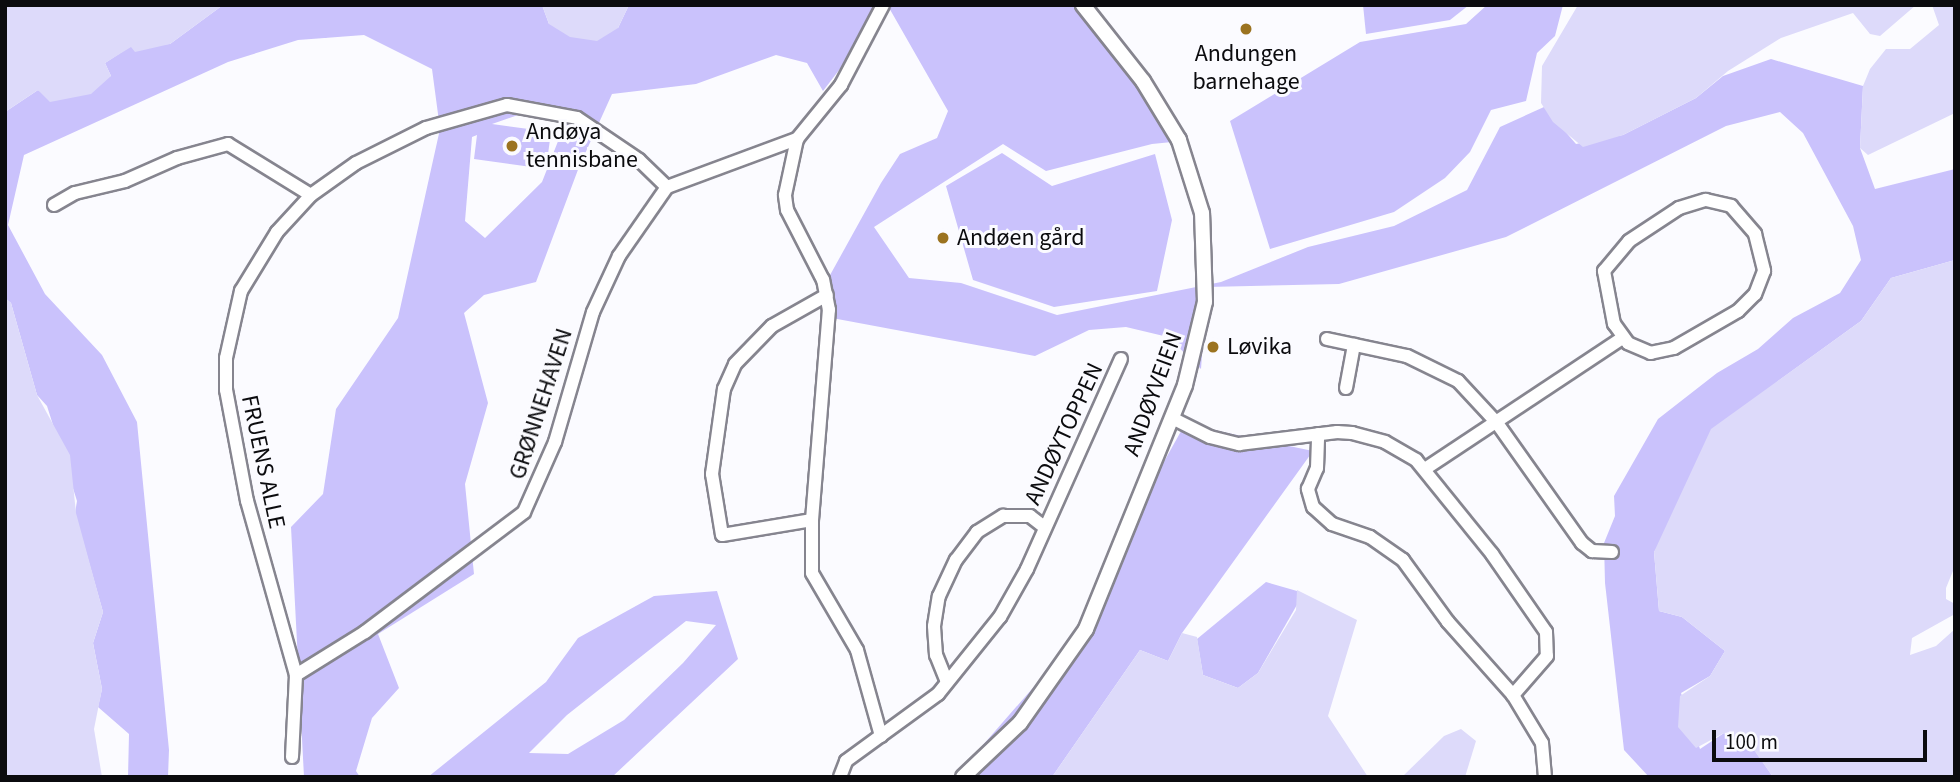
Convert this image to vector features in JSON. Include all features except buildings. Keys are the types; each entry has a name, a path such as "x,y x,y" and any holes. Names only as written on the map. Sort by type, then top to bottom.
{"street":[{"path":"881,736 858,650 812,573 812,520 829,336 827,295 817,265 787,209 786,180 797,139 836,92 883,5"},
{"name":"ANDØYVEIEN","path":"963,777 1020,723 1076,646 1101,594 1172,418 1195,356 1205,302 1202,213 1172,125 1083,5"},
{"name":"FRUENS ALLE","path":"296,675 230,424 226,358 242,291 253,268 277,232 311,195 356,163 426,128 475,112 521,104 577,118 639,160 667,187"},
{"path":"667,187 797,139"},
{"path":"54,205 75,193 125,181 177,158 228,144 311,195"},
{"name":"GRØNNEHAVEN","path":"296,675 365,632 524,512 555,442 593,312 619,256 667,187"},
{"path":"1720,201 1743,215 1763,258 1762,282 1748,303 1662,353 1639,349 1621,339 1604,283 1612,258 1629,241 1692,202 1720,201"},
{"path":"812,520 722,535 712,474 724,389 735,363 772,326 827,295"},
{"path":"1327,339 1408,356 1441,370 1469,391 1497,423 1581,543 1591,551 1612,552"},
{"path":"1425,469 1621,339"},
{"path":"1346,388 1354,345"},
{"name":"ANDØYTOPPEN","path":"840,777 846,761 926,705 1000,617 1121,359"},
{"path":"1172,418 1210,437 1239,444 1318,434 1369,436 1403,450 1425,469 1546,632 1547,656 1513,695"},
{"path":"1318,434 1317,468 1308,489 1313,506 1332,524 1370,537 1404,560 1448,622 1513,695 1542,743 1545,777"},
{"name":"ANDØYTOPPEN","path":"947,682 936,655 934,626 939,596 956,560 977,532 1003,516 1030,516 1044,527"},
{"path":"292,757 296,675"}],"shaded area":[{"path":"5,5 223,5 170,44 135,52 131,47 105,63 111,76 91,94 50,102 38,90 5,112"},
{"path":"223,5 542,5 549,24 618,28 629,5 1085,5 1182,141 1152,144 1046,171 1003,144 874,227 909,278 961,283 1057,315 1221,282 1308,247 1394,226 1467,190 1500,127 1544,107 1576,144 1623,135 1696,98 1723,76 1771,59 1863,86 1860,148 1875,189 1955,169 1955,260 1891,278 1861,321 1778,381 1654,552 1659,611 1682,617 1725,651 1710,676 1681,693 1700,749 1724,733 1751,745 1773,777 1649,777 1624,750 1605,583 1604,543 1615,516 1614,496 1658,419 1717,373 1758,349 1793,318 1840,293 1861,260 1853,226 1803,133 1780,112 1726,126 1506,237 1339,284 1207,287 1201,369 1168,337 1126,327 1089,330 1035,356 832,318 824,286 881,183 900,154 937,138 948,111 888,6 823,91 807,63 776,55 696,84 612,94 579,167 536,282 484,295 464,313 488,403 465,484 474,574 378,634 399,688 372,718 356,771 360,777 304,777 291,527 323,494 336,409 398,318 440,129 432,69 364,35 298,40 228,62 24,155 8,225 45,294 102,355 137,422 169,750 168,777 128,777 129,734 98,707 102,689 93,643 103,612 75,513 77,501 47,406 37,395 11,303 5,298 5,112 38,90 47,96 111,76 105,63 131,46 170,44","holes":["541,107 564,126 542,182 485,238 465,221 472,137 477,135 474,159 546,169 551,132 492,124"]},
{"path":"542,5 629,5 618,28 597,41 570,37 549,24"},
{"path":"1363,5 1469,5 1450,20 1366,34"},
{"path":"1487,5 1563,5 1555,36 1537,53 1526,101 1491,110 1470,152 1445,178 1394,212 1270,249 1230,121 1360,42 1466,24"},
{"path":"1578,5 1916,5 1880,36 1870,34 1853,13 1781,38 1728,71 1696,98 1623,135 1583,147 1553,122 1541,103 1542,66"},
{"path":"1932,5 1955,5 1955,113 1868,155 1860,148 1863,86 1870,69 1886,49 1910,49 1939,25"},
{"path":"1002,153 1052,186 1155,154 1172,220 1157,291 1054,307 973,280 946,186"},
{"path":"1955,260 1955,566 1946,588 1946,599 1955,604 1955,614 1912,638 1910,655 1936,646 1955,629 1955,777 1773,777 1751,746 1724,733 1696,748 1678,727 1680,696 1710,676 1725,651 1682,617 1659,611 1654,552 1711,429 1861,321 1891,278"},
{"path":"5,298 11,303 37,395 70,455 76,513 103,612 93,643 102,689 94,729 102,777 5,777"},
{"path":"1185,424 1313,451 1182,633 1168,661 1140,650 1052,777 955,777 1079,635 1136,512"},
{"path":"1266,582 1297,591 1298,603 1258,673 1238,688 1203,675 1197,639"},
{"path":"1297,590 1357,620 1328,716 1368,777 1052,777 1140,650 1168,661 1182,633 1197,637 1203,675 1238,688 1258,673 1296,610"},
{"path":"717,591 738,659 612,777 428,777 546,682 578,638 654,596","holes":["686,621 716,625 683,663 624,720 568,754 529,753 567,715"]},
{"path":"1461,729 1476,741 1465,777 1402,777 1444,736"}],"place":[{"name":"Andungen barnehage","path":"1246,29"},
{"name":"Andøya tennisbane","path":"512,146"},
{"name":"Andøen gård","path":"943,238"},
{"name":"Løvika","path":"1213,347"}]}
